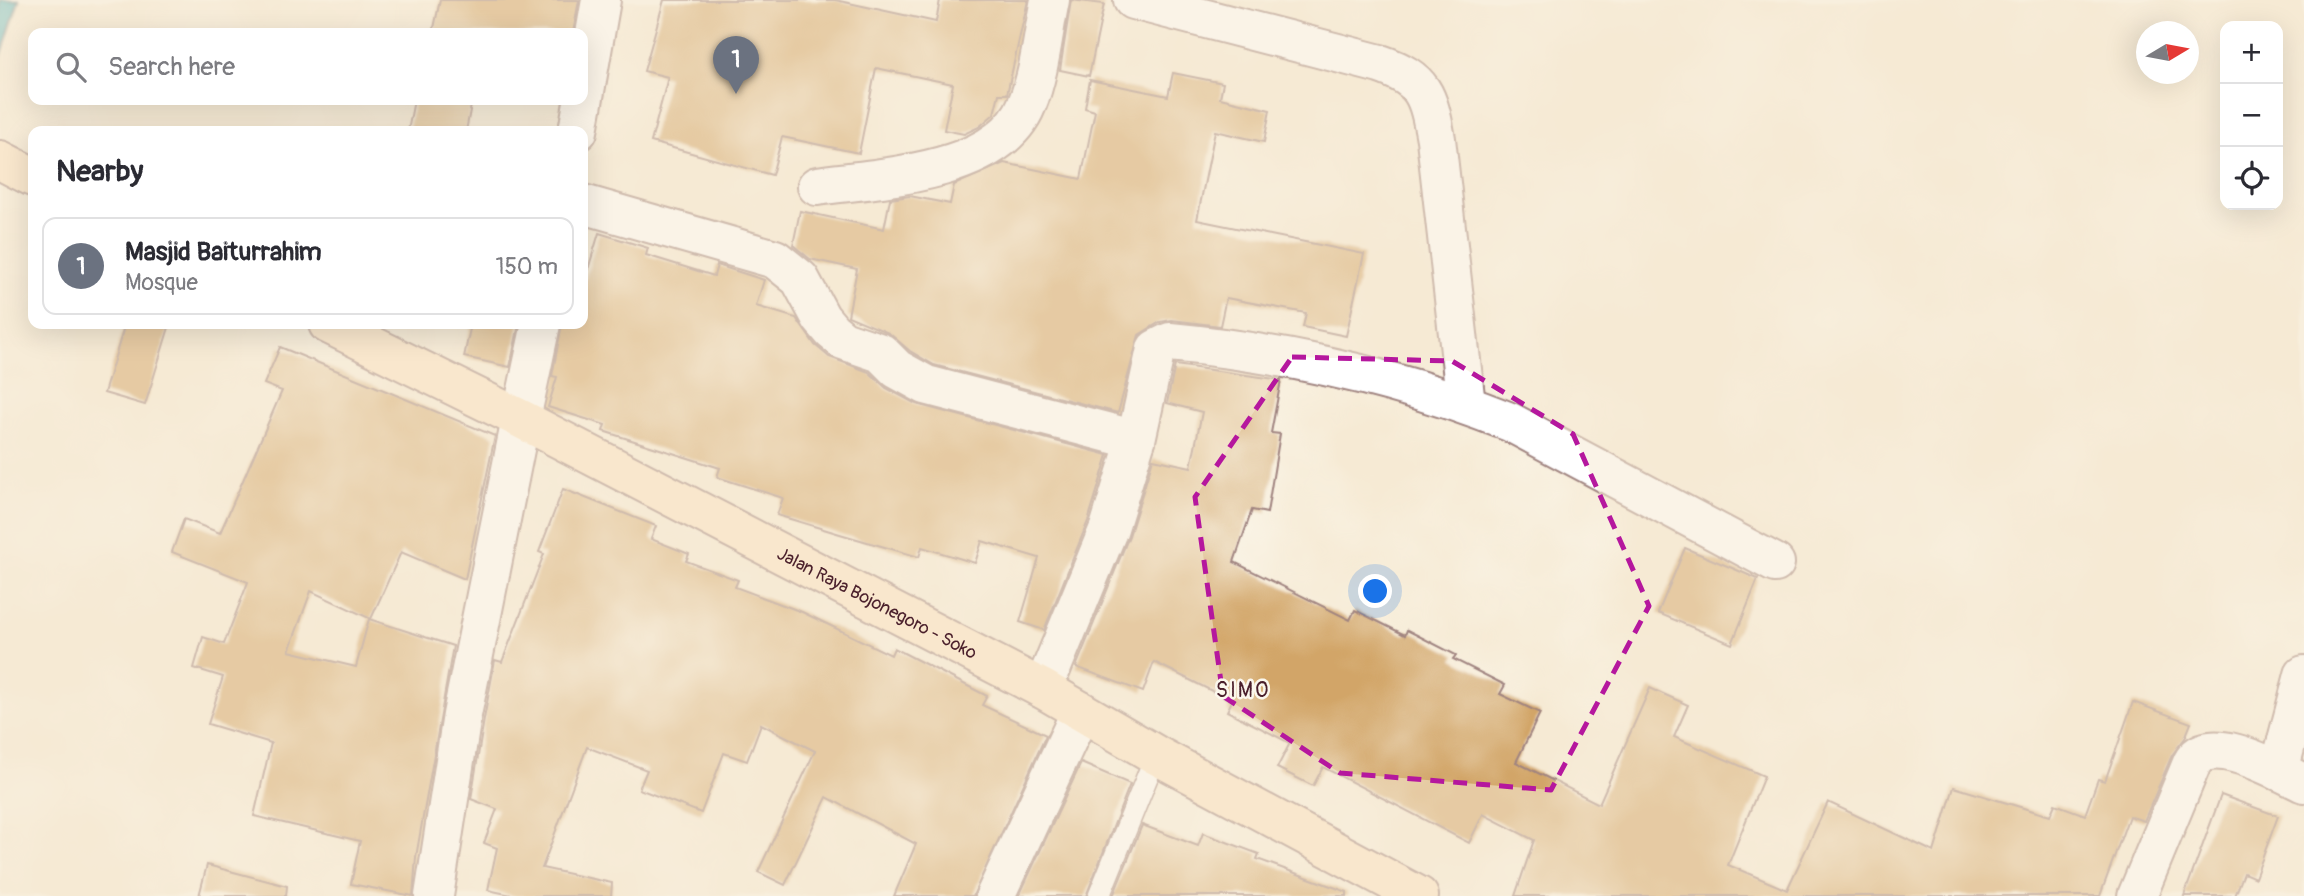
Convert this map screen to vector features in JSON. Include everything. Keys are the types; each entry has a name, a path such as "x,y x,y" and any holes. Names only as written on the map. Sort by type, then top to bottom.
{"main road":[{"path":"0,160 28,174"},
{"name":"Jalan Raya Bojonegoro - Soko","path":"338,329 522,419 1043,689 1156,755 1419,896"}],"street":[{"path":"588,74 601,0"},
{"path":"817,186 941,166 967,158 1005,137 1027,105 1051,0"},
{"path":"1133,0 1380,64 1419,85 1429,105 1436,139 1466,405"},
{"path":"579,126 583,105"},
{"path":"588,205 775,259 800,279 832,331 843,340 881,353 897,369 926,385 1136,440"},
{"path":"434,896 462,715 540,329"},
{"path":"1043,689 1109,528 1136,440 1156,349 1170,342 1321,366 1420,388 1521,428 1775,563"},
{"path":"2137,896 2192,764 2200,753 2217,749 2233,753 2292,777 2304,675"},
{"path":"995,896 1081,711"}],"lane":[{"path":"1100,896 1156,755"}],"highlighted area":[{"path":"1292,357 1452,361 1573,434 1649,606 1551,790 1340,773 1223,696 1195,497"}],"water":[{"path":"0,0 19,0 0,60"}],"building":[{"path":"440,0 579,0 574,28 434,28"},
{"path":"664,0 835,0 936,22 940,0 1028,0 1007,94 999,94 994,114 979,127 964,134 944,130 953,84 876,68 859,153 782,137 772,175 651,142 668,77 644,71"},
{"path":"1071,0 1104,4 1089,76 1060,70"},
{"path":"1173,73 1223,83 1220,98 1270,110 1264,142 1215,131 1197,220 1364,254 1346,336 1303,327 1306,313 1226,298 1220,326 1172,320 1160,322 1139,335 1118,413 934,365 910,351 889,333 848,316 857,269 810,259 793,245 800,211 884,229 890,199 910,196 950,204 954,185 1004,163 1081,179 1095,111 1085,108 1090,80 1168,96"},
{"path":"413,105 471,105 467,126 409,126"},
{"path":"599,233 648,248 646,255 714,276 717,265 764,280 756,306 796,318 815,345 829,357 869,372 886,388 916,404 1108,455 1088,521 1044,630 1020,622 1039,558 982,541 975,563 922,547 919,557 777,515 783,498 717,477 720,468 603,431 605,425 548,407 557,377 552,376 561,329 588,329 588,269"},
{"path":"123,329 168,329 145,405 104,393"},
{"path":"470,329 518,329 510,367 464,357"},
{"path":"280,347 495,436 465,579 401,552 371,619 311,591 289,651 356,667 369,619 453,646 416,857 413,896 351,884 360,841 254,816 271,743 208,724 223,677 194,668 203,637 224,644 248,582 172,552 184,519 220,533 282,391 264,384"},
{"path":"1175,365 1281,380 1271,433 1280,434 1267,513 1252,510 1234,562 1350,620 1355,610 1405,635 1407,630 1456,655 1453,659 1505,685 1500,694 1540,713 1516,762 1599,804 1650,688 1688,705 1674,737 1764,776 1728,865 1787,890 1828,802 1934,852 1954,787 2050,816 2055,804 2085,815 2098,779 2105,781 2133,702 2191,723 2185,738 2172,755 2144,821 2129,816 2100,896 1515,896 1534,840 1483,814 1469,843 1323,767 1313,786 1277,768 1290,743 1227,711 1232,701 1154,662 1143,692 1076,667 1129,536 1153,459 1191,467 1202,412 1167,403"},
{"path":"563,489 656,526 651,539 689,554 686,561 738,580 735,587 802,612 891,655 894,648 987,696 982,705 1046,735 973,896 894,896 916,844 827,797 785,885 758,872 815,751 761,724 747,761 724,753 701,813 639,789 647,770 587,747 542,868 612,883 611,896 516,896 488,890 497,848 484,843 497,809 471,799 495,660 502,662 544,554 539,552"},
{"path":"1685,548 1758,579 1732,644 1658,613"},
{"path":"1081,763 1130,784 1086,896 1019,896"},
{"path":"2221,795 2278,816 2255,878 2244,873 2235,896 2184,896"},
{"path":"1142,825 1198,846 1203,833 1259,854 1257,859 1347,892 1347,896 1113,896"},
{"path":"207,865 287,886 286,896 199,896"}],"place":[{"name":"Masjid Baiturrahim","path":"736,94"}],"district":[{"name":"SIMO","path":"1243,690"}]}
